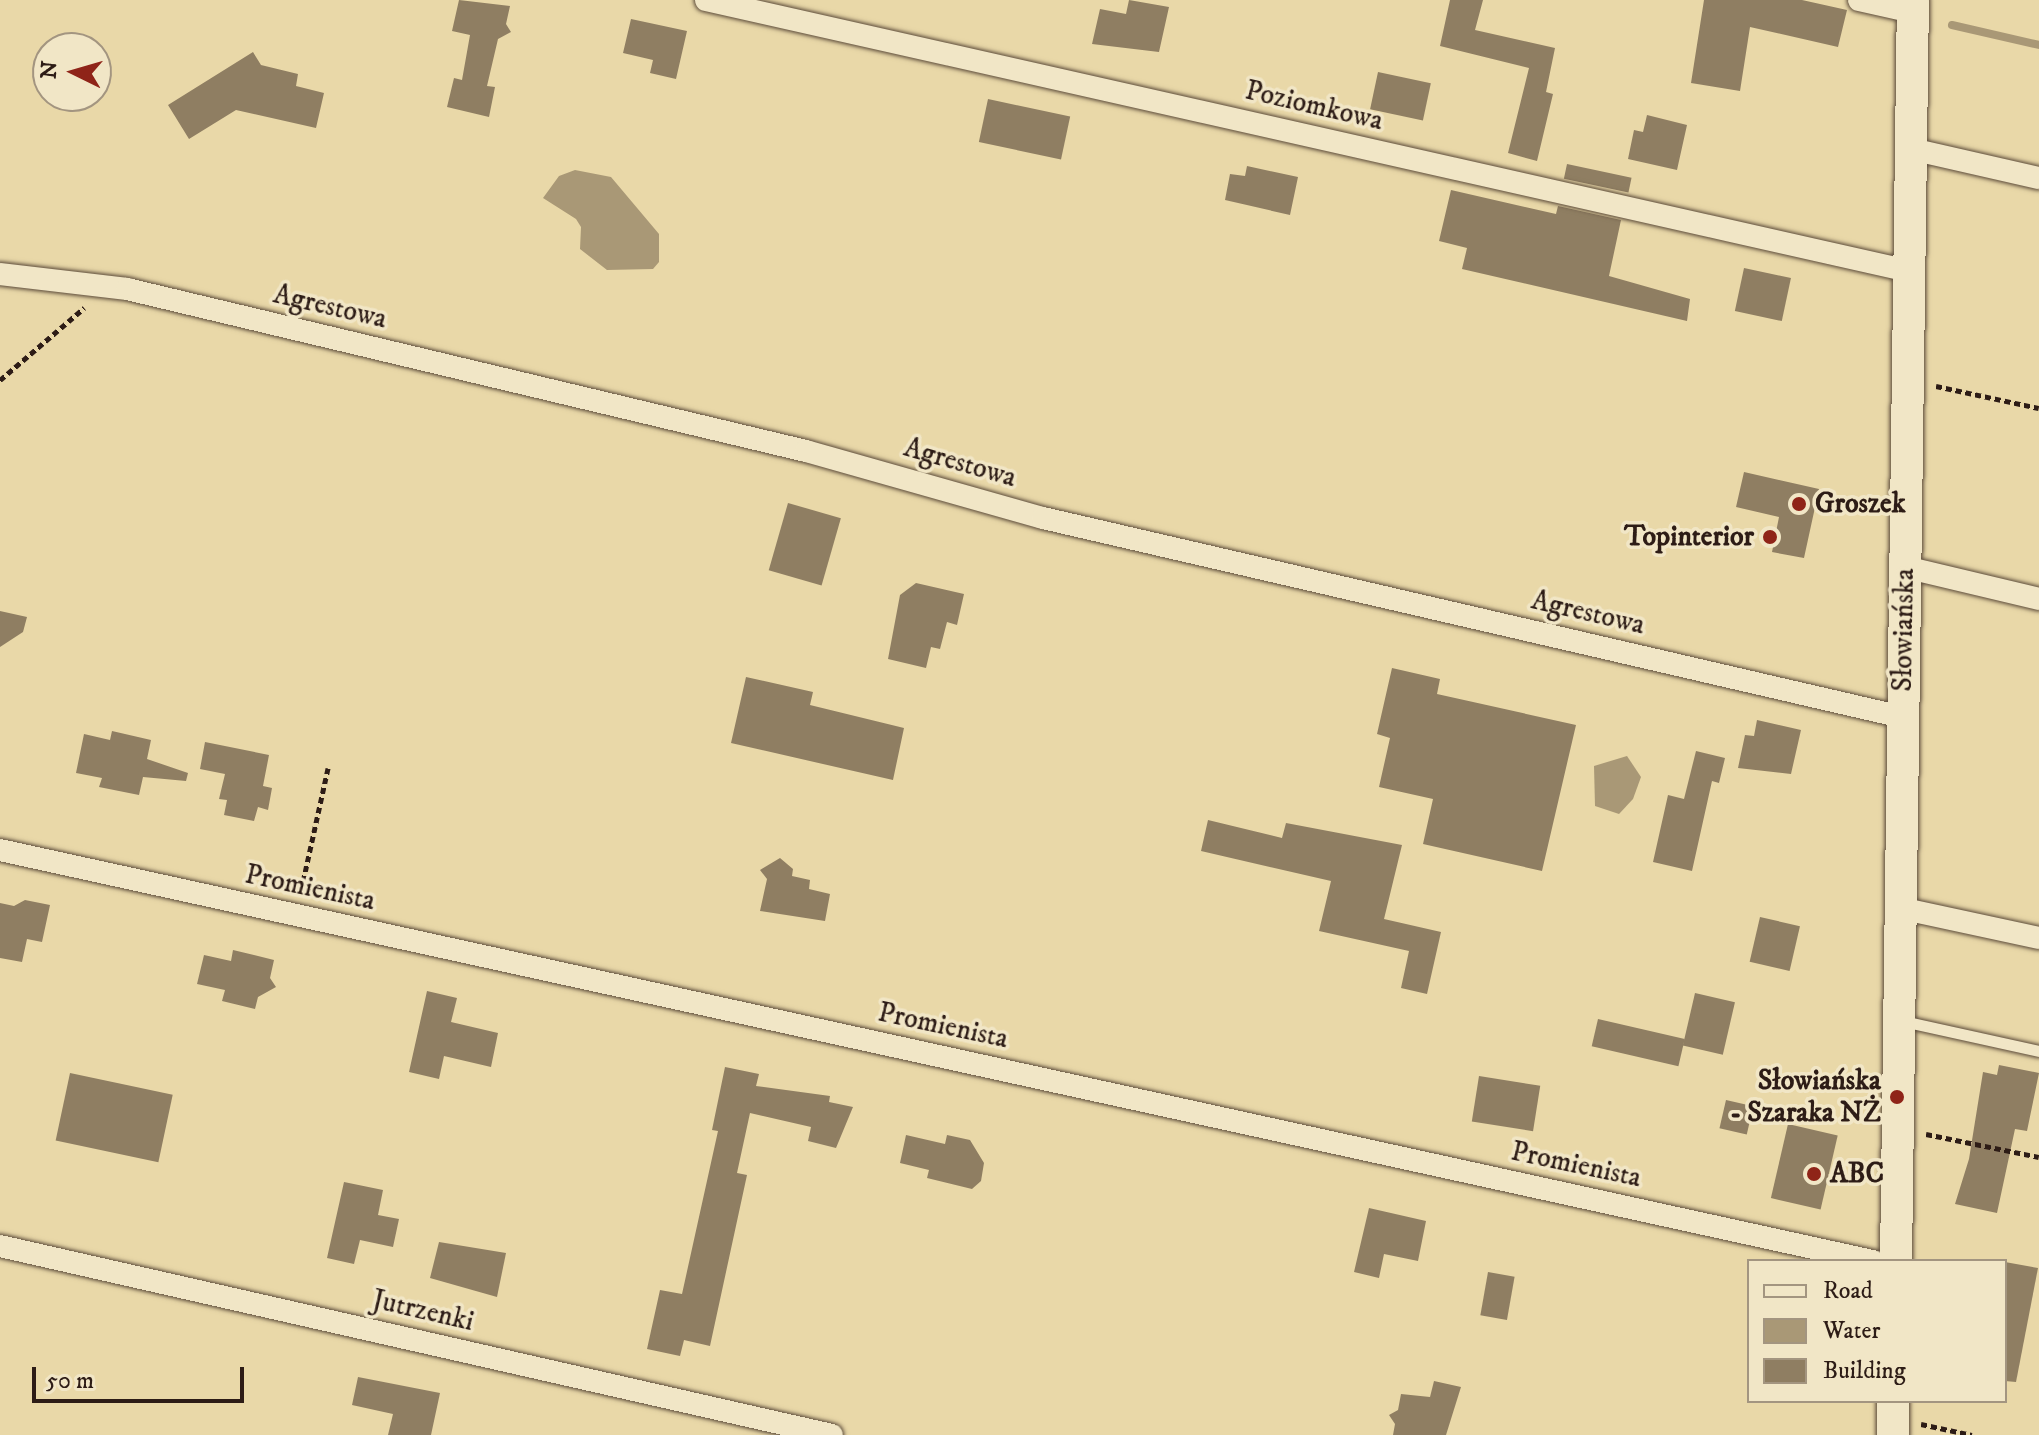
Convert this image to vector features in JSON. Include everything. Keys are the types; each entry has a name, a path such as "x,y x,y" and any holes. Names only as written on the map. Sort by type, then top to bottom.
{"street":[{"name":"Poziomkowa","path":"706,0 1909,271"},
{"path":"1859,0 1913,6"},
{"name":"Słowiańska","path":"1896,1259 1913,6"},
{"path":"1911,149 2039,178"},
{"name":"Agrestowa","path":"0,274 127,289 806,451 1043,518 1902,717"},
{"path":"1905,567 2039,599"},
{"name":"Promienista","path":"0,850 1864,1259"},
{"path":"1900,908 2039,938"},
{"name":"Jutrzenki","path":"0,1246 832,1435"}],"lane":[{"path":"1898,1020 2039,1051"}],"path":[{"path":"0,380 83,308 127,289"},
{"path":"1908,380 2039,408"},
{"path":"295,915 328,768"},
{"path":"1897,1128 2039,1157"},
{"path":"1893,1418 1972,1435"}],"water":[{"path":"575,170 611,177 659,234 659,262 653,269 607,270 580,249 581,227 576,219 543,198 559,176"},
{"path":"1627,756 1641,777 1633,799 1619,814 1595,806 1594,766"}],"building":[{"path":"459,0 510,6 506,24 511,32 498,39 487,86 495,87 489,117 447,107 454,78 462,80 470,35 452,31"},
{"path":"1129,0 1169,7 1159,52 1092,44 1100,9 1126,14"},
{"path":"1450,0 1483,0 1475,30 1555,48 1546,92 1553,94 1537,161 1508,153 1529,68 1440,46"},
{"path":"1704,0 1802,0 1847,10 1838,47 1750,27 1740,91 1691,83"},
{"path":"631,19 687,31 676,79 650,73 653,60 623,53"},
{"path":"253,52 261,65 298,74 296,86 324,93 316,128 236,110 189,139 168,105"},
{"path":"1378,72 1431,83 1423,120 1370,109"},
{"path":"988,99 1070,116 1061,160 979,142"},
{"path":"1647,115 1687,125 1677,170 1628,159 1634,130 1643,132"},
{"path":"1567,164 1632,178 1628,192 1564,179"},
{"path":"1247,166 1298,177 1290,215 1225,200 1230,174 1245,176"},
{"path":"1451,190 1556,214 1558,206 1621,220 1609,276 1690,299 1687,321 1462,269 1467,248 1439,241"},
{"path":"1744,268 1791,278 1782,321 1735,311"},
{"path":"1744,472 1819,489 1804,558 1772,552 1779,517 1736,507"},
{"path":"788,503 841,518 822,585 769,570"},
{"path":"916,583 964,594 957,625 947,622 940,649 931,647 926,668 888,659 900,595"},
{"path":"0,611 27,617 23,632 0,647"},
{"path":"1392,668 1440,679 1437,694 1576,725 1542,871 1423,844 1433,799 1379,787 1390,738 1377,734"},
{"path":"746,677 813,692 810,705 904,728 893,780 731,743"},
{"path":"1757,720 1801,730 1791,774 1738,768 1745,735 1754,736"},
{"path":"112,731 151,740 147,759 188,773 186,781 143,777 139,795 99,787 102,778 76,773 84,734 110,740"},
{"path":"205,742 269,755 263,786 272,788 268,810 258,807 254,821 224,815 227,800 219,799 225,774 200,769"},
{"path":"1696,751 1725,758 1719,783 1712,781 1692,871 1653,862 1668,795 1684,799"},
{"path":"1208,820 1282,838 1286,823 1402,845 1384,919 1441,932 1427,994 1401,988 1409,951 1319,931 1331,881 1201,851"},
{"path":"780,858 793,869 792,876 810,880 809,889 830,894 825,921 760,911 767,879 760,870"},
{"path":"25,900 50,905 42,942 27,939 22,962 0,958 0,903 14,906"},
{"path":"1760,917 1800,926 1790,971 1750,962"},
{"path":"233,950 274,960 270,978 276,987 258,997 255,1009 222,1001 225,990 197,984 204,955 231,961"},
{"path":"427,991 457,998 451,1022 498,1033 491,1067 444,1056 439,1079 409,1072"},
{"path":"1695,993 1735,1002 1723,1055 1683,1046"},
{"path":"1598,1019 1685,1039 1678,1066 1592,1046"},
{"path":"1999,1065 2039,1073 2027,1131 2015,1129 1997,1213 1955,1204 1969,1159 1983,1072 1997,1075"},
{"path":"725,1067 759,1074 756,1086 830,1096 829,1102 853,1107 836,1148 808,1141 811,1127 750,1113 737,1173 747,1175 710,1346 684,1340 680,1356 647,1349 660,1290 682,1294 718,1131 712,1130"},
{"path":"70,1073 173,1095 158,1162 56,1140"},
{"path":"1479,1076 1540,1086 1533,1131 1472,1121"},
{"path":"1726,1100 1753,1106 1747,1135 1719,1128"},
{"path":"1788,1124 1838,1135 1821,1210 1771,1198"},
{"path":"906,1135 945,1144 947,1135 970,1140 984,1163 981,1181 972,1189 927,1178 929,1170 900,1163"},
{"path":"344,1182 383,1190 378,1215 399,1219 393,1247 360,1240 354,1264 327,1258"},
{"path":"1369,1208 1426,1221 1418,1261 1384,1254 1379,1278 1354,1272"},
{"path":"439,1242 506,1253 497,1297 430,1278"},
{"path":"2007,1262 2038,1268 2016,1382 2007,1381"},
{"path":"1488,1272 1515,1277 1507,1320 1480,1315"},
{"path":"358,1377 440,1393 431,1435 388,1435 393,1414 352,1405"},
{"path":"1434,1381 1461,1387 1446,1435 1393,1435 1395,1424 1389,1415 1398,1410 1401,1394 1430,1397"}],"waterway":[{"path":"1952,25 2039,45"}],"place":[{"name":"Groszek","path":"1799,504"},
{"name":"Topinterior","path":"1770,537"},
{"name":"Słowiańska - Szaraka NŻ","path":"1897,1097"},
{"name":"ABC","path":"1814,1174"}]}
